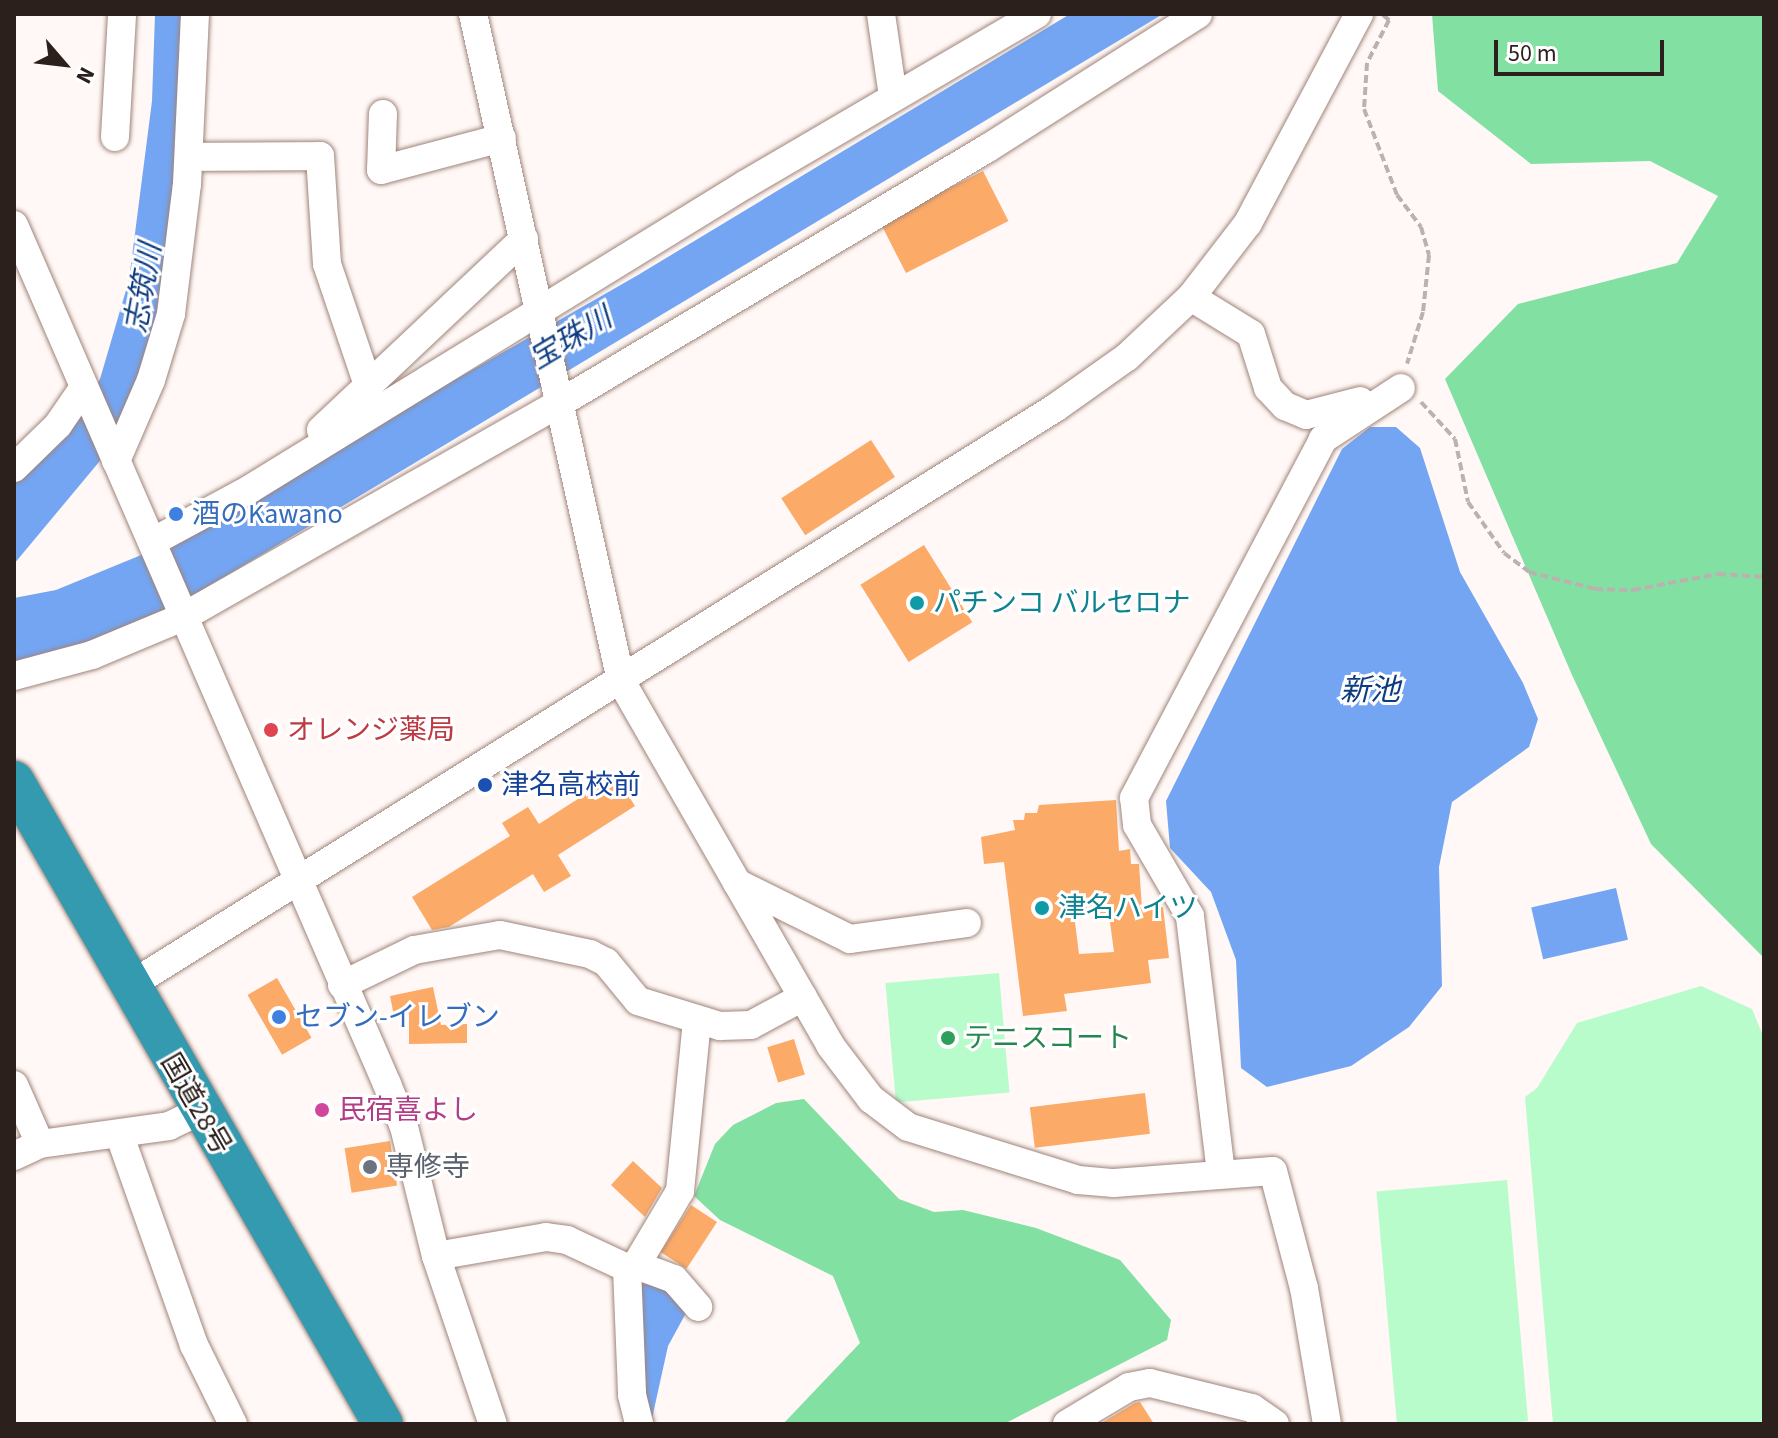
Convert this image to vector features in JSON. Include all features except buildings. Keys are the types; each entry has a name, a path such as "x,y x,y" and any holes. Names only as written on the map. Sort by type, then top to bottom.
{"highway":[{"name":"国道28号","path":"19,801 383,1424"}],"street":[{"path":"115,137 122,14"},
{"path":"114,457 168,328 189,157 195,14"},
{"path":"473,14 621,681 803,997 871,1099 908,1127 1096,1184 1273,1171 1304,1288 1327,1424"},
{"path":"881,14 893,96"},
{"path":"152,542 540,317 893,96 1037,14"},
{"path":"14,676 92,655 181,614 560,401 988,148 1198,14"},
{"path":"129,986 621,681 1076,394 1127,357 1191,297 1261,201 1359,14"},
{"path":"383,114 381,170 502,138"},
{"path":"189,157 320,156 327,264 368,385"},
{"path":"14,225 296,884 404,1127 436,1256 493,1424"},
{"path":"320,444 318,433 524,239"},
{"path":"1191,297 1251,334 1268,388 1295,413 1320,414 1401,388"},
{"path":"1221,1173 1190,916 1137,825 1134,798 1323,439 1401,388"},
{"path":"14,468 58,425 85,390"},
{"path":"737,883 850,939 967,923"},
{"path":"342,985 414,950 500,935 600,957 638,1001 697,1020 740,1028 803,997"},
{"path":"639,1424 632,1395 632,1267 680,1191 697,1020"},
{"path":"14,1085 27,1150 169,1126 200,1111"},
{"path":"120,1136 194,1345 233,1424"},
{"path":"436,1256 546,1237 567,1240 632,1267 674,1279 698,1307"},
{"path":"1067,1424 1129,1387 1150,1383 1252,1408 1275,1424"}],"path":[{"path":"1381,14 1389,20 1367,63 1364,109 1397,195 1421,227 1429,255 1423,312 1401,388 1455,439 1468,502 1504,553 1529,572 1607,589 1718,574 1764,577"}],"green space":[{"path":"1432,14 1764,14 1764,958 1651,844 1572,675 1445,379 1518,304 1677,263 1718,196 1650,161 1531,164 1438,91"},
{"name":"テニスコート","path":"999,973 1009,1093 896,1102 885,983"},
{"path":"1701,986 1752,1009 1764,1038 1764,1424 1553,1424 1525,1097 1537,1088 1577,1023"},
{"path":"804,1099 899,1199 934,1212 963,1210 1036,1228 1120,1260 1171,1320 1167,1340 1004,1424 783,1424 860,1343 833,1276 720,1220 694,1196 715,1144 733,1125 776,1103"},
{"path":"1507,1180 1528,1421 1397,1424 1376,1191"}],"water":[{"name":"志筑川","path":"155,14 190,14 166,307 104,456 14,564 14,476 82,409 100,379 129,280 152,101"},
{"name":"宝珠川","path":"1070,14 1163,14 166,612 14,670 14,598 56,590 168,544 638,275"},
{"name":"新池","path":"1370,427 1396,427 1420,448 1460,572 1523,683 1538,719 1529,747 1452,802 1439,867 1442,986 1409,1027 1351,1066 1267,1087 1241,1068 1236,960 1211,892 1170,848 1166,801 1342,449"},
{"path":"1616,888 1628,940 1543,959 1531,908"},
{"path":"643,1278 658,1279 686,1313 668,1346 651,1423 646,1420 637,1286"}],"place":[{"name":"酒のKawano","path":"176,514"},
{"name":"パチンコ バルセロナ","path":"917,603"},
{"name":"オレンジ薬局","path":"271,730"},
{"name":"津名高校前","path":"485,785"},
{"name":"津名ハイツ","path":"1042,908"},
{"name":"セブン-イレブン","path":"279,1017"},
{"name":"テニスコート","path":"948,1038"},
{"name":"民宿喜よし","path":"322,1110"},
{"name":"専修寺","path":"370,1167"}]}
